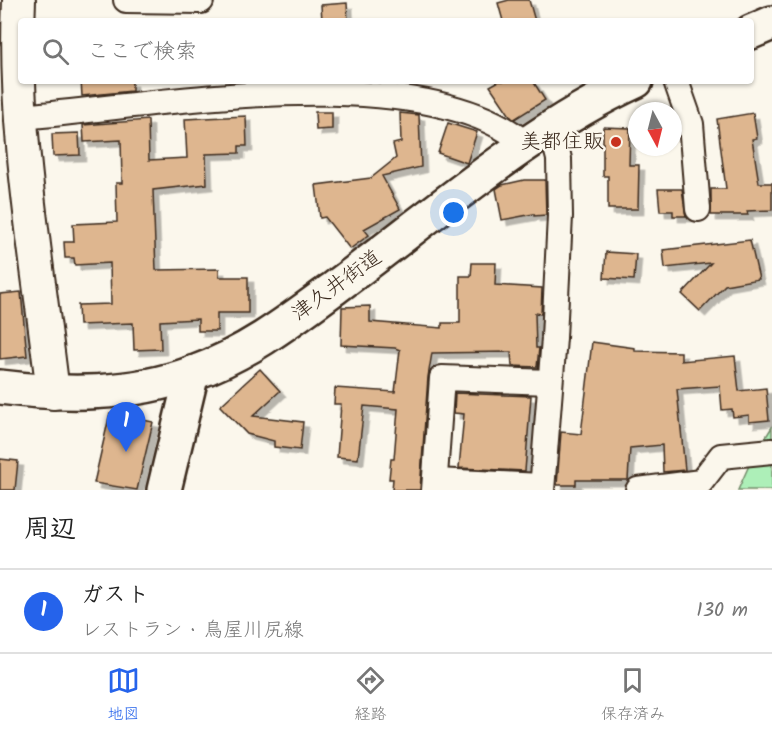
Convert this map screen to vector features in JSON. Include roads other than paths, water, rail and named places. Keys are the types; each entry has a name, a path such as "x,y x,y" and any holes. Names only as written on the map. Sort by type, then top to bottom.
{"main road":[{"path":"754,31 772,23"},
{"name":"津久井街道","path":"0,387 53,393 126,389 192,373 241,351 290,321 539,136 587,105 630,84"},
{"path":"164,490 192,373"}],"street":[{"path":"19,0 19,18"},
{"path":"126,0 201,1"},
{"path":"21,84 36,274 53,393"},
{"path":"677,84 691,124 698,209"},
{"path":"22,117 215,96 306,93 374,95 430,101 511,131 539,136 559,159 560,216 550,382 542,488 434,485 442,378 550,382"},
{"path":"638,490 701,482 721,456 772,451"}],"place":[{"name":"美都住販","path":"616,142"},
{"name":"ガスト","path":"126,452"}]}
